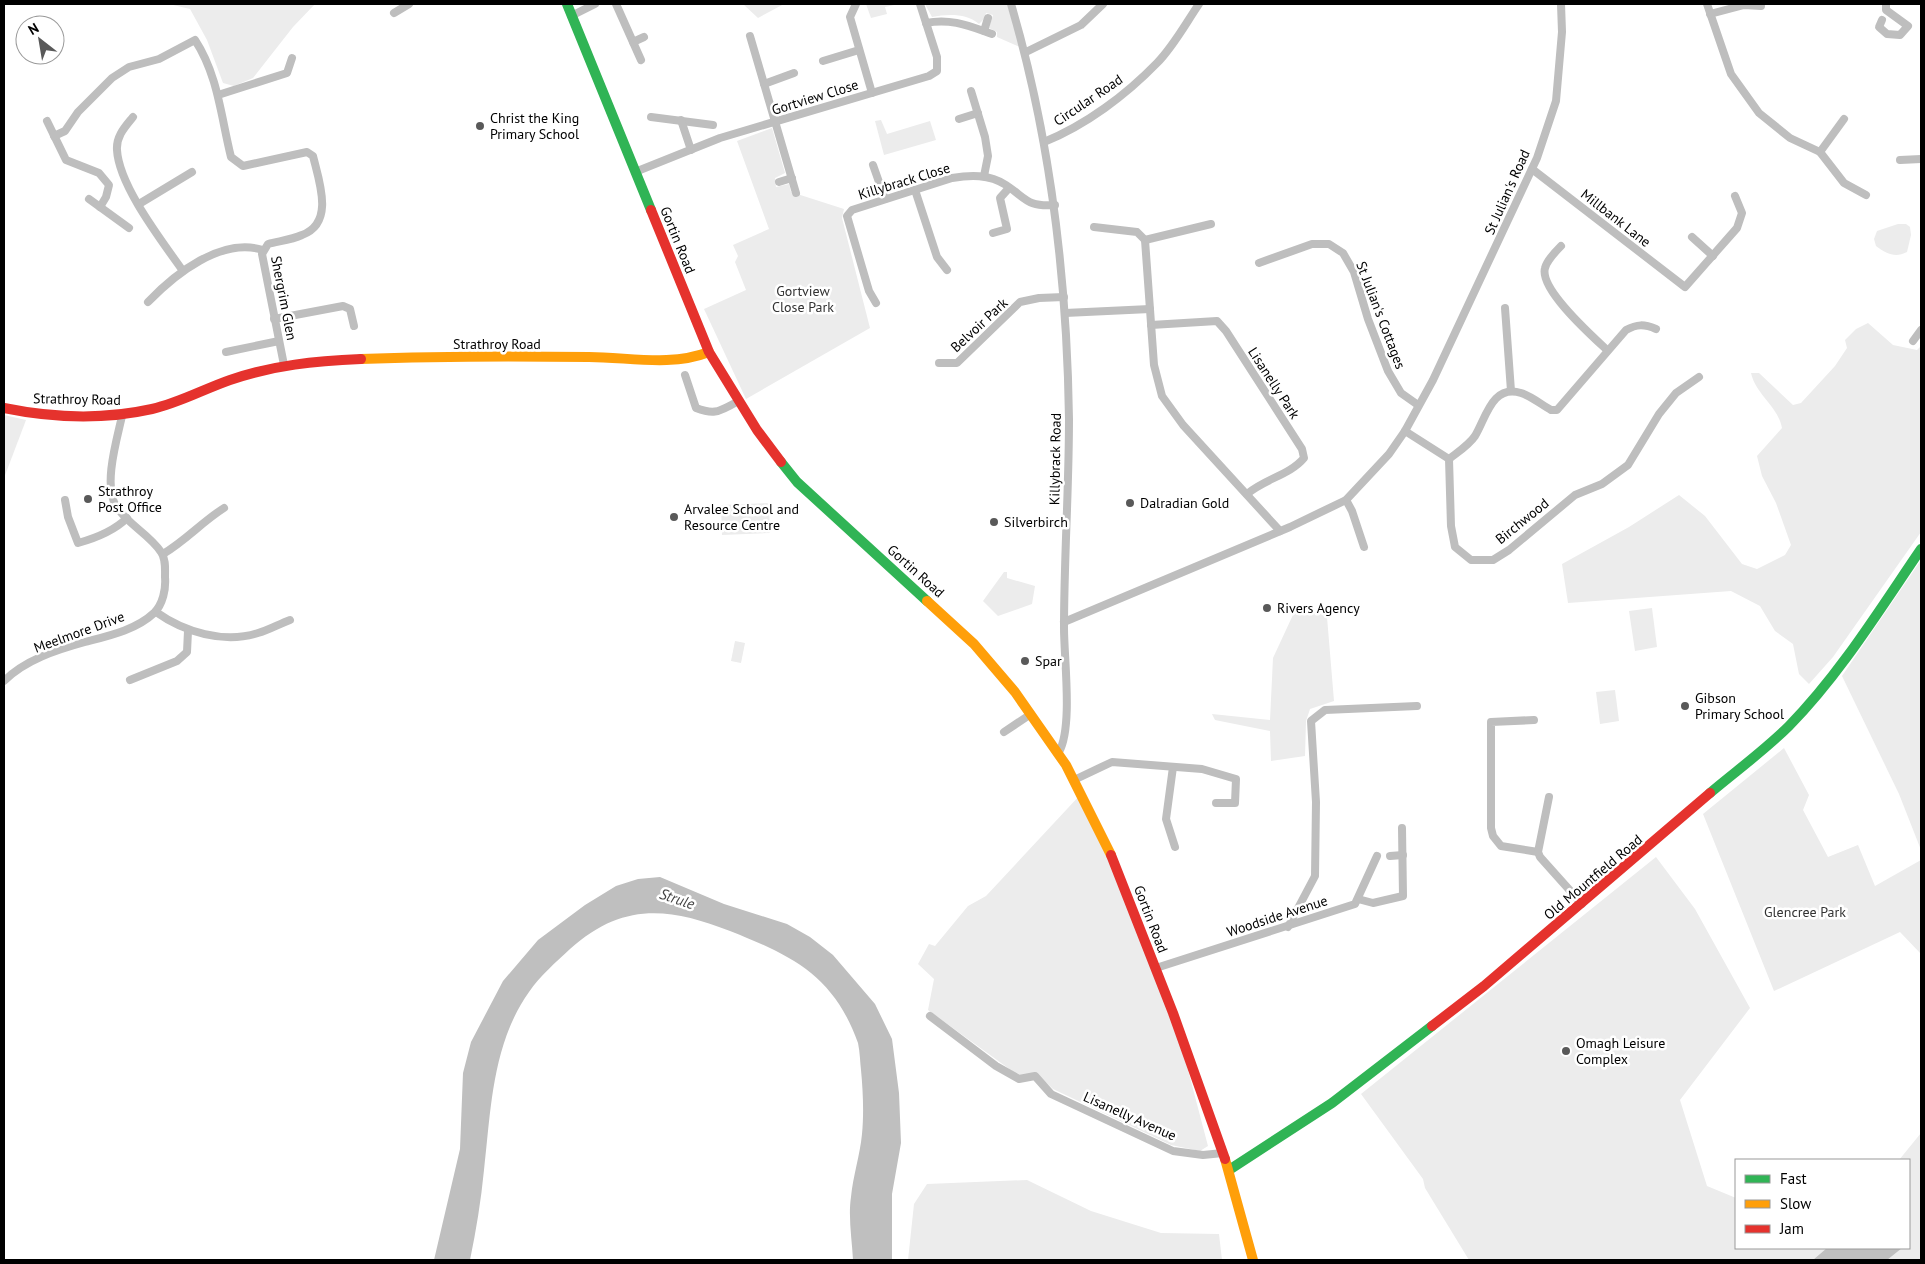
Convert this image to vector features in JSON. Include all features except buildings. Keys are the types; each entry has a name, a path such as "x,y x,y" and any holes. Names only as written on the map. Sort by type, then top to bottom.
{"street":[{"path":"394,13 409,4"},
{"name":"Gortin Road","path":"567,4 709,352 757,430 797,482 953,622 1015,692 1059,752 1113,859 1156,968 1229,1170 1253,1260"},
{"path":"571,16 595,4"},
{"path":"616,4 640,60"},
{"path":"856,4 850,17 872,93"},
{"name":"Gortview Close","path":"635,172 720,138 929,76 937,70 937,57 920,4"},
{"name":"Killybrack Road","path":"1011,4 1026,52 1049,166 1055,205 1064,297 1068,420 1064,622 1066,722 1064,743 1059,752"},
{"path":"1026,52 1081,25 1103,4"},
{"name":"Circular Road","path":"1044,142 1081,123 1120,96 1158,62 1199,4"},
{"name":"St Julian's Road","path":"1346,500 1389,454 1405,431 1418,404 1433,380 1532,169 1556,102 1562,32 1561,4"},
{"path":"1707,4 1731,74 1759,113 1790,138 1820,152 1844,183 1866,195"},
{"path":"1882,20 1879,27 1887,34 1900,35 1908,26 1886,10 1886,4"},
{"path":"1710,14 1744,5 1762,6"},
{"path":"984,31 988,18"},
{"path":"926,23 939,20 956,21 992,34"},
{"path":"750,36 796,193"},
{"path":"633,42 644,37"},
{"name":"Shergrim Glen","path":"54,136 65,130 78,112 112,78 129,67 159,59 195,40 206,58 218,95 231,157 243,166 307,152 313,156 323,199 319,218 308,232 268,244 263,250 274,319 284,365"},
{"path":"823,61 859,50"},
{"path":"218,95 287,73 292,58"},
{"path":"764,84 794,74"},
{"path":"971,91 988,156 984,176"},
{"path":"958,119 978,113"},
{"path":"133,117 120,133 117,150 130,189 161,242 182,271"},
{"path":"651,117 713,125"},
{"path":"1820,152 1844,119"},
{"path":"681,120 691,150"},
{"path":"47,121 66,160 99,173 108,185 106,197 100,207"},
{"path":"1900,160 1921,159"},
{"path":"874,165 885,199"},
{"name":"Millbank Lane","path":"1532,169 1685,287 1713,256"},
{"path":"139,204 192,172"},
{"name":"Killybrack Close","path":"876,303 868,291 847,216 852,210 952,178 968,175 984,176 1010,188 1024,201 1040,206 1055,205"},
{"path":"779,182 792,178"},
{"path":"993,233 1007,229 1000,198 1010,188"},
{"path":"915,190 936,257 947,270"},
{"path":"1692,237 1713,256 1737,228 1742,213 1735,196"},
{"path":"89,199 129,228"},
{"path":"1145,240 1211,224"},
{"path":"1094,228 1137,232 1145,240 1154,365 1162,396 1183,425 1280,531"},
{"name":"St Julian's Cottages","path":"1259,263 1312,244 1329,244 1343,253 1354,272 1368,319 1388,371 1401,393 1418,404"},
{"path":"1561,246 1545,268 1544,279 1575,321 1607,350"},
{"path":"148,302 182,271 203,258 249,247 263,250"},
{"name":"Belvoir Park","path":"940,363 957,363 1020,302 1039,298 1064,297"},
{"path":"274,319 344,306 350,309 354,326"},
{"path":"1505,308 1511,391"},
{"path":"1065,313 1150,309"},
{"name":"Lisanelly Park","path":"1151,325 1217,322 1226,331 1302,449 1304,458 1298,465 1258,484 1247,494"},
{"path":"1405,431 1449,459 1475,436 1484,414 1502,394 1511,391 1521,392 1551,410 1557,410 1626,330 1634,325 1644,324 1656,328"},
{"path":"1914,341 1921,330"},
{"path":"226,352 279,340"},
{"name":"Strathroy Road","path":"4,408 58,416 122,416 186,399 263,370 284,365 330,360 597,357 664,360 698,357 709,352"},
{"path":"685,375 696,408 710,413 718,412 739,401"},
{"name":"Birchwood","path":"1449,459 1451,526 1455,547 1471,560 1493,560 1575,495 1602,484 1628,465 1659,414 1676,393 1699,377"},
{"path":"122,416 111,487 116,505 127,518 155,543 163,554 164,594 156,612 170,622 188,630 234,638 258,633 290,620"},
{"path":"65,500 68,517 78,543 94,539 127,518"},
{"path":"1064,622 1280,531 1346,500 1352,511 1364,547"},
{"path":"163,554 185,541 204,521 224,508"},
{"name":"Old Mountfield Road","path":"1229,1170 1332,1103 1484,986 1788,727 1818,695 1848,655 1921,549"},
{"name":"Meelmore Drive","path":"4,681 14,671 38,658 64,648 118,633 156,612"},
{"path":"130,680 177,661 186,652 188,630"},
{"path":"1288,927 1315,876 1316,802 1311,721 1325,710 1417,706"},
{"path":"1004,732 1031,714"},
{"path":"1534,720 1491,722 1491,828 1493,836 1501,846 1538,852"},
{"path":"1074,780 1112,762 1202,769 1236,779 1235,803 1216,803"},
{"path":"1173,767 1166,819 1175,847"},
{"path":"1549,797 1538,852 1540,857 1582,904"},
{"path":"1378,856 1358,899 1373,903 1403,896 1402,828"},
{"path":"1390,856 1403,855"},
{"name":"Woodside Avenue","path":"1156,968 1288,927 1354,904 1358,899"},
{"name":"Lisanelly Avenue","path":"930,1016 996,1066 1019,1079 1035,1076 1051,1094 1173,1151 1203,1155 1223,1153"}],"green space":[{"path":"169,4 315,4 293,27 253,78 234,86 223,83 207,40 190,9"},
{"path":"743,4 784,4 758,18"},
{"path":"866,4 899,4 885,7 887,14 871,18"},
{"path":"925,4 1007,4 1020,47 997,37 997,32 989,28 993,15 986,13 984,19 979,24 963,16 944,15 932,17"},
{"path":"881,120 887,134 930,121 936,140 884,155 875,121"},
{"name":"Gortview Close Park","path":"772,128 785,173 775,178 776,187 789,184 791,192 844,209 842,218 870,328 746,399 704,309 746,290 735,262 738,256 733,245 769,229 737,141"},
{"path":"1898,224 1906,224 1910,227 1911,235 1907,252 1899,255 1891,254 1876,246 1874,239 1877,231"},
{"path":"1868,323 1893,345 1917,350 1921,346 1921,532 1833,657 1809,684 1799,674 1793,644 1775,631 1760,606 1731,591 1568,603 1562,564 1629,527 1679,495 1705,516 1742,564 1757,569 1785,555 1791,545 1776,503 1762,476 1757,456 1782,428 1780,420 1757,388 1751,373 1759,373 1793,405 1801,403 1835,366 1847,348 1845,340 1856,329"},
{"path":"4,415 26,420 4,478"},
{"path":"769,503 770,533 722,535 721,505"},
{"path":"1921,560 1921,850 1899,794 1842,676"},
{"path":"1004,572 1007,572 1007,578 1035,586 1032,604 998,616 983,601"},
{"path":"1298,604 1327,617 1334,701 1310,709 1306,721 1305,756 1271,761 1270,731 1215,720 1212,714 1270,720 1273,658"},
{"path":"1652,608 1657,647 1635,651 1629,611"},
{"path":"735,641 745,643 741,663 731,661"},
{"path":"1615,690 1619,721 1600,724 1596,692"},
{"name":"Glencree Park","path":"1784,748 1809,795 1803,810 1828,857 1858,845 1875,886 1921,860 1921,954 1900,932 1774,991 1703,814"},
{"path":"1081,794 1173,1013 1208,1146 1200,1151 1171,1145 1053,1089 1036,1073 1019,1076 928,1010 934,979 918,964 929,944 935,946 968,906 986,896"},
{"name":"Omagh Leisure Complex","path":"1656,857 1695,909 1750,1008 1680,1100 1707,1186 1735,1198 1735,1249 1910,1249 1910,1159 1900,1159 1921,1133 1921,1260 1469,1260 1425,1188 1423,1179 1361,1094"},
{"path":"1027,1180 1091,1211 1161,1233 1219,1234 1222,1260 908,1260 914,1204 927,1184"}],"water":[{"name":"Strule","path":"660,877 724,904 787,924 810,937 833,955 875,1004 892,1039 899,1093 901,1143 892,1194 892,1260 853,1260 850,1205 860,1150 863,1110 860,1053 858,1043 848,1020 837,1001 809,971 753,940 687,917 647,913 627,916 608,923 589,934 554,964 529,992 507,1033 500,1055 495,1078 480,1204 470,1260 434,1260 460,1149 463,1073 471,1042 503,981 538,940 585,905 616,886 638,879"},
{"path":"1826,1249 1901,1249 1887,1260 1813,1260"}],"traffic: fast":[{"path":"567,4 651,210"},
{"path":"781,462 797,482 927,601"},
{"path":"1710,793 1770,744 1808,706 1859,640 1921,549"},
{"path":"1229,1170 1332,1103 1432,1026"}],"traffic: slow":[{"path":"361,359 532,356 664,360 694,357 709,352"},
{"path":"927,601 974,644 1015,692 1066,765 1111,855"},
{"path":"1225,1159 1253,1260"}],"traffic: jam":[{"path":"651,210 709,352 757,430 781,462"},
{"path":"4,408 59,416 97,416 134,413 172,403 230,380 278,367 361,359"},
{"path":"1432,1026 1484,986 1710,793"},
{"path":"1111,855 1173,1013 1225,1159"}],"place":[{"name":"Christ the King Primary School","path":"480,126"},
{"name":"Strathroy Post Office","path":"88,499"},
{"name":"Dalradian Gold","path":"1130,503"},
{"name":"Arvalee School and Resource Centre","path":"674,517"},
{"name":"Silverbirch","path":"994,522"},
{"name":"Rivers Agency","path":"1267,608"},
{"name":"Spar","path":"1025,661"},
{"name":"Gibson Primary School","path":"1685,706"},
{"name":"Omagh Leisure Complex","path":"1566,1051"}]}
